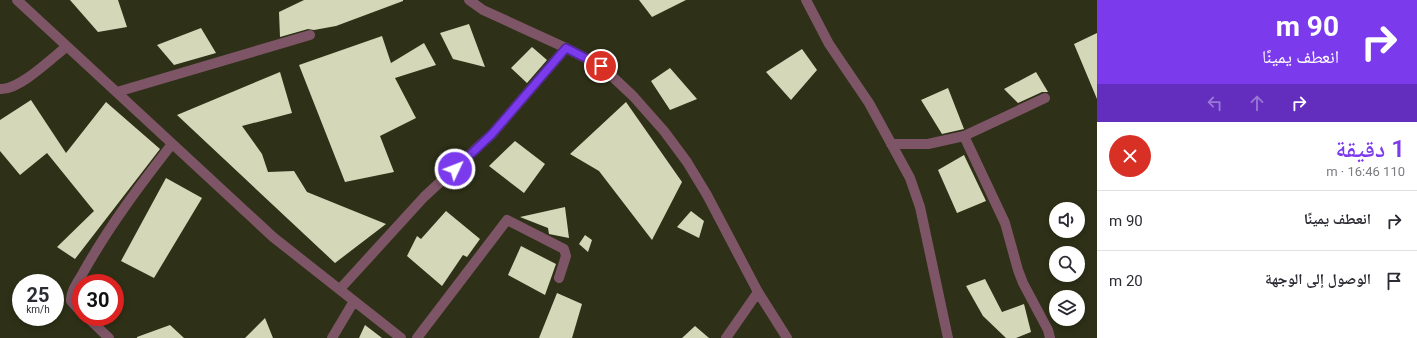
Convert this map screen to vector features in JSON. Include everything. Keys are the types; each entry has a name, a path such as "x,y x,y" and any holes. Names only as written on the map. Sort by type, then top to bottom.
{"street":[{"path":"17,0 66,47 117,92 283,246 401,338"},
{"path":"469,0 483,10 566,48 606,70 634,96 664,131 687,162 707,195 758,292 787,338"},
{"path":"806,0 829,44 869,103 910,178 920,207 948,338"},
{"path":"117,92 310,35"},
{"path":"0,89 8,90 18,84 66,47"},
{"path":"340,289 424,197 492,134 566,48"},
{"path":"891,144 928,144 964,136 1045,98"},
{"path":"964,136 1005,223 1020,277 1048,330 1050,338"},
{"path":"83,274 129,199 172,144"},
{"path":"417,338 507,220 564,249 566,256 559,278"},
{"path":"726,338 758,292"},
{"path":"332,338 354,301"},
{"path":"96,326 109,338"}],"building":[{"path":"70,0 118,0 127,27 98,32"},
{"path":"304,0 403,1 336,26 314,30 308,29 280,37 279,12"},
{"path":"639,0 686,0 652,17"},
{"path":"469,24 485,67 453,59 440,33"},
{"path":"201,28 216,53 174,65 157,45"},
{"path":"1097,33 1097,99 1074,44"},
{"path":"382,36 391,63 424,43 436,65 395,78 416,118 380,136 394,172 345,182 299,65"},
{"path":"532,47 547,60 527,83 511,68"},
{"path":"802,49 817,70 791,100 766,72"},
{"path":"670,68 697,99 670,110 651,81"},
{"path":"280,72 292,113 242,126 262,154 268,172 294,171 307,192 386,224 335,263 177,115"},
{"path":"1036,72 1048,92 1042,92 1018,103 1004,89"},
{"path":"948,88 964,129 942,134 921,100"},
{"path":"31,100 66,153 106,102 160,149 75,259 57,247 94,211 47,153 20,175 0,151 0,120"},
{"path":"626,102 682,182 652,240 599,171 570,154"},
{"path":"515,141 545,164 524,193 489,166"},
{"path":"964,155 986,201 957,213 938,170"},
{"path":"166,178 202,198 154,278 121,261"},
{"path":"565,207 569,238 549,234 548,228 520,217"},
{"path":"446,211 480,239 467,257 463,255 442,286 407,256 417,236 421,239"},
{"path":"691,211 704,221 699,238 677,227"},
{"path":"585,235 592,240 588,252 579,244"},
{"path":"521,246 556,264 545,295 508,275"},
{"path":"985,279 1002,312 1024,304 1031,332 1016,338 1006,338 983,316 966,286"},
{"path":"557,293 582,304 572,338 539,338"},
{"path":"265,318 273,338 245,338"},
{"path":"170,325 184,338 137,338 137,337"},
{"path":"365,325 382,338 359,338"},
{"path":"695,326 709,338 682,338"}],"route":[{"path":"455,169 492,134 566,48 601,66"}]}
